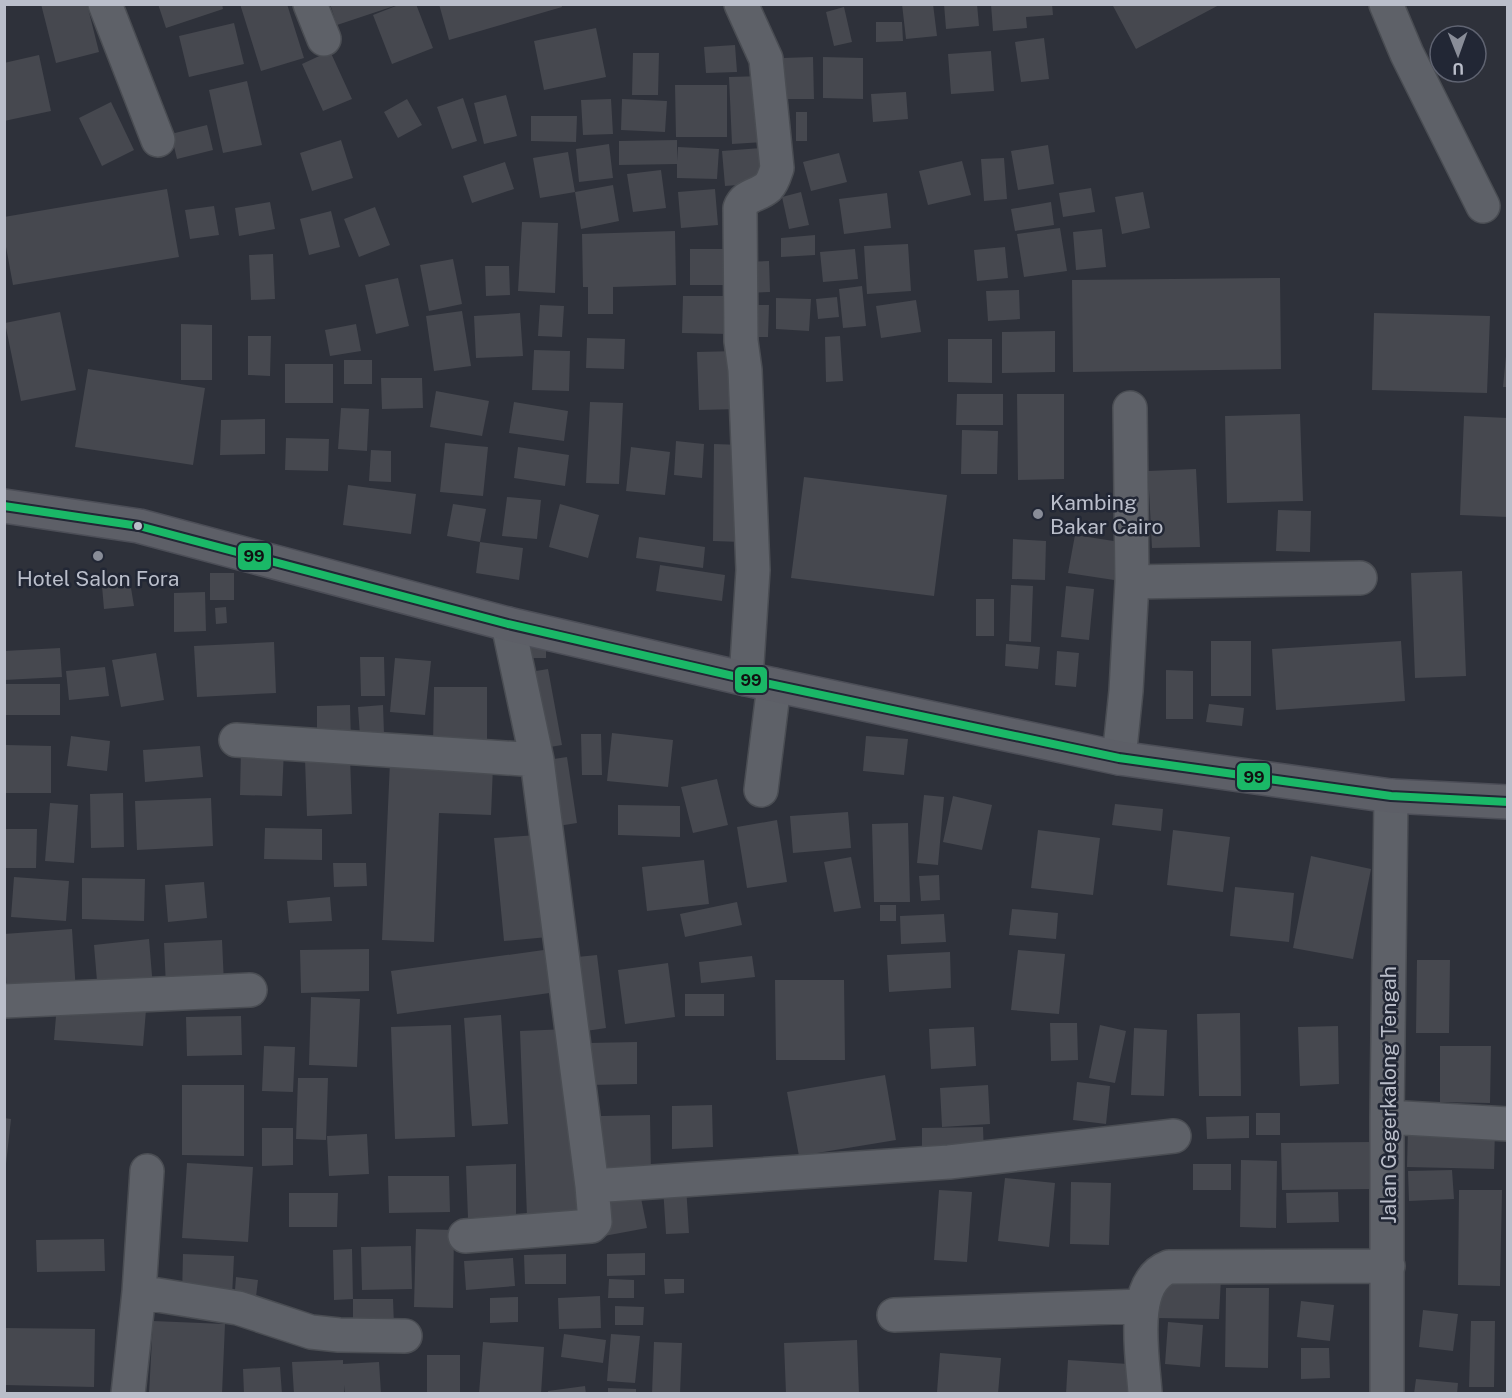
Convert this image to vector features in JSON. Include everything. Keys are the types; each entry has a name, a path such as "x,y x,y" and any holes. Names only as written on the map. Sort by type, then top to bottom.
{"main road":[{"path":"4,506 139,526 508,624 760,682 1119,758 1391,796 1508,802"}],"street":[{"path":"105,4 158,140"},
{"path":"310,4 324,39"},
{"path":"741,4 766,58 777,168 768,187 745,198 740,208 741,341 745,370 760,682 761,790"},
{"path":"1386,4 1407,54 1483,206"},
{"path":"1119,758 1126,691 1132,582 1130,408"},
{"path":"1132,582 1360,578"},
{"path":"465,1236 591,1226 595,1222 537,760 508,624"},
{"path":"236,740 537,760"},
{"name":"Jalan Gegerkalong Tengah","path":"1387,1394 1387,1117 1391,796"},
{"path":"4,1001 250,990"},
{"path":"1387,1117 1508,1124"},
{"path":"591,1186 949,1162 1174,1137"},
{"path":"128,1394 139,1292 147,1171"},
{"path":"1145,1393 1141,1306 1150,1281 1160,1270 1168,1267 1388,1266"},
{"path":"139,1292 238,1308 311,1332 339,1335 405,1336"},
{"path":"894,1316 1141,1306"}],"building":[{"path":"41,4 87,4 99,52 56,63"},
{"path":"158,4 222,4 223,9 166,28"},
{"path":"240,4 287,4 304,58 261,71"},
{"path":"330,4 397,4 397,5 337,25"},
{"path":"401,4 416,4 433,48 392,64 373,15"},
{"path":"439,4 561,4 562,7 449,40"},
{"path":"902,4 933,4 937,36 906,39"},
{"path":"944,4 977,4 979,26 946,29"},
{"path":"991,4 1052,4 1053,15 1026,17 1027,28 993,31"},
{"path":"1112,4 1221,4 1136,49"},
{"path":"844,7 852,42 834,46 826,12"},
{"path":"876,22 902,22 903,41 876,42"},
{"path":"234,23 244,64 189,77 179,36"},
{"path":"596,28 606,77 544,90 534,41"},
{"path":"1044,38 1049,79 1021,82 1015,42"},
{"path":"735,45 737,72 706,73 704,47"},
{"path":"330,51 352,99 323,111 302,64"},
{"path":"991,51 994,91 951,94 948,54"},
{"path":"633,53 659,53 658,95 632,95"},
{"path":"39,55 51,111 4,121 4,63"},
{"path":"813,57 814,99 784,99 783,58"},
{"path":"823,57 863,58 863,99 823,98"},
{"path":"764,76 766,142 732,144 729,77"},
{"path":"247,81 262,145 223,153 209,90"},
{"path":"675,85 727,85 727,137 676,137"},
{"path":"906,92 908,119 873,122 871,94"},
{"path":"506,95 517,136 484,144 474,103"},
{"path":"463,98 477,141 452,149 437,107"},
{"path":"407,99 422,125 398,138 384,112"},
{"path":"611,99 613,134 583,135 581,100"},
{"path":"622,99 667,101 665,132 621,130"},
{"path":"111,102 134,150 102,166 79,118"},
{"path":"796,112 807,112 807,141 796,141"},
{"path":"531,116 577,116 576,142 531,141"},
{"path":"207,125 213,150 177,159 171,134"},
{"path":"341,140 353,178 312,191 300,153"},
{"path":"677,140 677,161 678,147 719,149 717,179 677,178 677,164 619,165 619,141"},
{"path":"609,144 613,178 579,182 576,149"},
{"path":"1048,145 1054,184 1018,190 1011,151"},
{"path":"761,148 763,183 725,186 722,151"},
{"path":"568,152 575,192 540,198 533,158"},
{"path":"839,153 847,182 811,191 803,162"},
{"path":"1004,158 1007,199 984,201 981,159"},
{"path":"962,161 971,195 928,205 919,171"},
{"path":"505,162 514,189 472,203 463,176"},
{"path":"661,170 666,208 633,212 627,174"},
{"path":"613,185 619,221 581,229 575,192"},
{"path":"1091,188 1095,212 1063,217 1059,193"},
{"path":"167,189 179,257 13,285 4,236 4,217"},
{"path":"715,189 718,225 681,228 678,192"},
{"path":"801,192 809,225 789,229 782,197"},
{"path":"1143,192 1150,228 1122,234 1115,197"},
{"path":"887,193 891,228 844,234 839,199"},
{"path":"270,202 275,229 239,236 235,208"},
{"path":"1051,202 1054,225 1015,231 1011,209"},
{"path":"214,206 219,235 190,239 185,210"},
{"path":"375,207 390,245 359,257 344,219"},
{"path":"331,211 340,247 309,255 300,219"},
{"path":"522,222 558,223 555,293 518,291"},
{"path":"1060,228 1067,271 1024,277 1017,234"},
{"path":"1102,229 1106,267 1076,270 1073,232"},
{"path":"675,231 676,285 613,287 613,314 588,314 588,287 583,287 582,234"},
{"path":"815,235 815,255 781,257 781,238"},
{"path":"908,244 911,291 867,294 864,246"},
{"path":"1005,247 1008,278 977,281 974,250"},
{"path":"690,249 730,249 730,285 690,285"},
{"path":"855,249 858,279 823,282 820,252"},
{"path":"273,254 275,299 251,300 249,255"},
{"path":"453,259 462,304 429,311 420,265"},
{"path":"769,261 770,292 744,293 744,262"},
{"path":"485,266 509,266 510,295 486,296"},
{"path":"398,278 409,326 376,334 365,285"},
{"path":"1280,278 1281,369 1073,372 1072,280"},
{"path":"862,286 866,326 843,328 839,289"},
{"path":"1019,290 1020,319 988,321 986,291"},
{"path":"683,296 729,296 729,334 682,333"},
{"path":"837,297 839,317 818,319 816,299"},
{"path":"776,298 811,299 809,331 776,329"},
{"path":"916,300 921,332 881,338 876,306"},
{"path":"540,305 564,306 562,337 538,336"},
{"path":"744,305 769,305 768,337 743,337"},
{"path":"462,311 471,366 434,371 426,316"},
{"path":"60,312 76,390 21,401 5,323"},
{"path":"520,313 523,356 476,358 474,316"},
{"path":"1374,313 1490,316 1487,393 1372,390"},
{"path":"181,324 212,325 212,380 181,380"},
{"path":"356,324 361,351 330,356 325,330"},
{"path":"1055,331 1055,372 1002,373 1002,332"},
{"path":"248,336 271,336 270,376 248,375"},
{"path":"840,336 843,381 826,382 825,337"},
{"path":"587,338 625,339 624,369 586,368"},
{"path":"948,339 992,339 992,383 948,382"},
{"path":"534,350 570,351 569,391 532,390"},
{"path":"738,351 739,409 699,410 697,352"},
{"path":"1506,356 1508,356 1508,387 1503,387"},
{"path":"344,360 372,360 372,384 344,384"},
{"path":"285,364 333,364 333,403 285,403"},
{"path":"88,369 205,388 193,465 75,447"},
{"path":"381,378 422,378 423,408 382,409"},
{"path":"436,391 489,401 482,436 430,427"},
{"path":"957,394 1003,394 1003,425 956,425"},
{"path":"1017,394 1064,394 1064,479 1018,480"},
{"path":"514,402 568,411 564,441 509,433"},
{"path":"590,402 623,403 619,484 586,483"},
{"path":"341,408 369,409 367,451 338,449"},
{"path":"1300,414 1303,501 1227,503 1225,416"},
{"path":"1464,416 1508,418 1508,517 1460,515"},
{"path":"265,419 265,454 220,455 221,420"},
{"path":"962,430 998,431 997,474 961,474"},
{"path":"286,438 329,439 328,471 285,470"},
{"path":"676,441 704,444 702,478 674,475"},
{"path":"445,443 488,447 483,496 440,492"},
{"path":"714,444 742,445 742,542 713,541"},
{"path":"518,447 569,455 565,486 514,478"},
{"path":"631,447 670,452 665,495 626,491"},
{"path":"371,450 391,451 391,482 369,481"},
{"path":"1196,469 1200,547 1152,548 1148,471"},
{"path":"804,477 947,495 934,596 791,578"},
{"path":"348,485 416,494 411,534 343,525"},
{"path":"507,497 541,500 537,539 502,536"},
{"path":"453,504 486,509 480,542 447,536"},
{"path":"560,504 599,515 588,558 549,547"},
{"path":"1278,510 1311,511 1310,552 1276,551"},
{"path":"1075,535 1120,542 1114,580 1068,573"},
{"path":"639,537 705,547 703,568 636,558"},
{"path":"1013,539 1046,541 1045,580 1012,579"},
{"path":"480,542 523,548 519,580 476,573"},
{"path":"660,565 725,575 722,601 656,591"},
{"path":"1462,571 1466,676 1415,678 1411,573"},
{"path":"210,573 234,573 234,600 210,600"},
{"path":"130,582 134,606 104,609 102,586"},
{"path":"1011,585 1033,586 1031,642 1009,641"},
{"path":"1066,586 1094,589 1089,640 1061,637"},
{"path":"205,592 206,631 174,632 174,593"},
{"path":"976,599 994,599 994,636 976,636"},
{"path":"226,607 227,623 216,624 215,608"},
{"path":"522,637 546,637 546,658 521,658"},
{"path":"1211,641 1251,641 1251,696 1211,696"},
{"path":"1401,641 1405,701 1276,710 1272,649"},
{"path":"274,642 276,693 197,697 194,646"},
{"path":"1006,644 1040,647 1038,669 1005,666"},
{"path":"60,648 62,677 4,680 4,651"},
{"path":"1057,651 1079,653 1076,687 1055,685"},
{"path":"156,653 164,700 121,707 112,660"},
{"path":"360,657 384,657 385,696 361,696"},
{"path":"395,658 431,661 425,715 390,712"},
{"path":"105,667 109,696 69,700 66,671"},
{"path":"548,669 562,745 544,748 530,672"},
{"path":"1166,670 1193,671 1193,719 1166,719"},
{"path":"4,684 60,684 60,715 4,715"},
{"path":"434,687 487,687 487,746 433,745"},
{"path":"1209,704 1244,708 1242,726 1206,722"},
{"path":"350,705 351,743 317,744 317,706"},
{"path":"383,705 384,734 360,736 358,707"},
{"path":"612,733 673,740 668,787 607,781"},
{"path":"581,734 601,734 602,775 582,775"},
{"path":"71,736 110,741 107,771 67,766"},
{"path":"866,736 908,739 904,775 863,771"},
{"path":"6,745 51,746 51,793 5,793"},
{"path":"200,746 203,777 145,782 143,750"},
{"path":"241,748 284,749 282,796 240,795"},
{"path":"350,757 352,814 307,816 305,759"},
{"path":"567,757 577,823 558,826 547,760"},
{"path":"390,762 493,766 491,815 439,813 434,942 382,940"},
{"path":"717,779 728,825 693,833 681,787"},
{"path":"123,793 124,847 91,848 90,794"},
{"path":"924,795 944,797 938,865 917,863"},
{"path":"953,796 992,805 982,850 943,842"},
{"path":"211,798 213,846 137,850 135,801"},
{"path":"50,803 78,805 74,863 45,861"},
{"path":"1115,804 1163,809 1161,831 1112,825"},
{"path":"618,805 680,806 680,837 618,835"},
{"path":"848,812 851,848 793,853 790,816"},
{"path":"777,820 787,882 747,888 737,827"},
{"path":"908,823 910,902 874,902 872,824"},
{"path":"265,828 322,829 322,860 264,859"},
{"path":"4,829 37,829 36,868 4,868"},
{"path":"1038,830 1100,838 1093,895 1031,888"},
{"path":"1173,830 1230,837 1223,892 1167,885"},
{"path":"538,835 548,937 504,941 494,838"},
{"path":"1311,856 1371,869 1353,959 1293,948"},
{"path":"851,857 861,908 834,912 824,862"},
{"path":"704,860 709,904 647,911 642,867"},
{"path":"333,863 366,863 367,886 334,887"},
{"path":"939,875 940,900 921,901 919,876"},
{"path":"14,877 69,881 66,921 11,917"},
{"path":"82,878 145,879 144,921 82,919"},
{"path":"204,882 207,918 168,922 165,885"},
{"path":"1235,887 1294,893 1289,942 1230,936"},
{"path":"330,897 332,921 289,923 287,901"},
{"path":"737,902 742,925 685,937 680,914"},
{"path":"880,905 896,905 896,921 880,921"},
{"path":"1012,909 1058,913 1056,939 1009,935"},
{"path":"944,914 946,942 901,944 900,916"},
{"path":"72,929 76,993 7,997 4,934"},
{"path":"149,939 153,988 98,993 94,945"},
{"path":"222,940 224,984 166,987 164,943"},
{"path":"558,948 564,991 397,1014 391,971"},
{"path":"369,949 369,991 301,993 300,950"},
{"path":"1018,950 1065,954 1059,1014 1011,1010"},
{"path":"950,952 951,988 889,992 887,955"},
{"path":"597,955 606,1028 586,1031 577,957"},
{"path":"752,956 755,977 701,983 699,962"},
{"path":"1417,960 1450,960 1449,1033 1416,1033"},
{"path":"668,963 675,1017 625,1024 618,970"},
{"path":"775,980 844,980 845,1060 776,1060"},
{"path":"685,994 724,994 724,1016 685,1016"},
{"path":"311,997 360,999 357,1067 309,1065"},
{"path":"57,1004 146,1010 143,1046 54,1040"},
{"path":"1240,1013 1241,1096 1199,1096 1197,1014"},
{"path":"501,1015 508,1124 472,1126 464,1018"},
{"path":"241,1016 242,1055 187,1056 186,1017"},
{"path":"1050,1023 1077,1023 1078,1060 1051,1061"},
{"path":"451,1025 455,1137 395,1139 391,1027"},
{"path":"1100,1025 1126,1031 1115,1083 1089,1078"},
{"path":"1338,1026 1339,1084 1300,1086 1298,1027"},
{"path":"974,1027 976,1066 931,1069 929,1029"},
{"path":"1134,1028 1167,1030 1164,1096 1131,1095"},
{"path":"568,1029 577,1215 527,1217 520,1031"},
{"path":"637,1042 637,1084 590,1085 589,1043"},
{"path":"264,1046 295,1047 293,1092 262,1091"},
{"path":"1440,1046 1491,1046 1490,1103 1440,1102"},
{"path":"885,1075 896,1140 799,1156 787,1092"},
{"path":"298,1078 328,1078 326,1140 296,1139"},
{"path":"1077,1082 1110,1086 1106,1124 1073,1120"},
{"path":"182,1085 244,1085 244,1156 182,1155"},
{"path":"988,1085 990,1124 942,1127 940,1088"},
{"path":"712,1105 713,1147 672,1149 672,1106"},
{"path":"1256,1113 1280,1113 1280,1135 1256,1135"},
{"path":"650,1115 651,1174 601,1174 601,1116"},
{"path":"1249,1116 1249,1138 1207,1139 1206,1117"},
{"path":"4,1118 11,1119 6,1164 4,1164"},
{"path":"983,1127 984,1155 922,1156 922,1128"},
{"path":"262,1128 293,1128 293,1165 262,1166"},
{"path":"1408,1128 1495,1129 1494,1169 1407,1167"},
{"path":"367,1134 369,1174 329,1176 327,1136"},
{"path":"1370,1142 1371,1189 1282,1190 1281,1143"},
{"path":"1241,1160 1277,1161 1276,1228 1240,1227"},
{"path":"187,1163 253,1167 248,1242 182,1238"},
{"path":"516,1164 516,1216 468,1218 466,1166"},
{"path":"1193,1164 1231,1164 1231,1190 1193,1190"},
{"path":"1452,1170 1454,1199 1409,1201 1408,1171"},
{"path":"388,1176 449,1176 450,1212 389,1213"},
{"path":"1005,1178 1055,1183 1049,1247 998,1241"},
{"path":"1071,1182 1111,1183 1109,1245 1070,1244"},
{"path":"686,1186 689,1233 666,1234 663,1187"},
{"path":"639,1188 647,1228 604,1236 597,1197"},
{"path":"939,1190 972,1192 967,1262 934,1260"},
{"path":"1459,1190 1502,1190 1500,1286 1458,1285"},
{"path":"1338,1192 1339,1222 1287,1223 1286,1193"},
{"path":"289,1193 338,1193 337,1227 289,1227"},
{"path":"416,1229 454,1230 453,1308 414,1307"},
{"path":"104,1239 105,1271 37,1272 36,1240"},
{"path":"411,1246 412,1289 362,1290 361,1247"},
{"path":"352,1249 353,1299 334,1300 333,1250"},
{"path":"645,1253 645,1275 607,1276 607,1254"},
{"path":"183,1254 234,1256 232,1297 182,1296"},
{"path":"566,1254 566,1284 525,1284 524,1255"},
{"path":"513,1258 515,1286 466,1290 464,1261"},
{"path":"1158,1276 1221,1277 1219,1319 1157,1318"},
{"path":"236,1277 258,1280 255,1305 234,1303"},
{"path":"609,1279 634,1280 634,1298 608,1298"},
{"path":"664,1279 684,1279 684,1293 665,1294"},
{"path":"1226,1288 1269,1288 1268,1368 1225,1367"},
{"path":"600,1296 601,1328 559,1329 558,1298"},
{"path":"518,1297 518,1322 490,1323 490,1298"},
{"path":"353,1299 393,1299 394,1326 353,1326"},
{"path":"1301,1301 1334,1305 1330,1341 1297,1337"},
{"path":"615,1306 644,1307 643,1325 615,1325"},
{"path":"1423,1310 1458,1314 1453,1351 1419,1347"},
{"path":"153,1321 225,1324 222,1394 149,1394"},
{"path":"1471,1321 1495,1321 1494,1387 1469,1387"},
{"path":"1168,1322 1203,1325 1200,1367 1165,1364"},
{"path":"4,1328 95,1329 94,1387 4,1385"},
{"path":"564,1334 606,1340 603,1363 561,1357"},
{"path":"611,1334 640,1336 635,1383 607,1381"},
{"path":"857,1340 859,1394 786,1394 784,1343"},
{"path":"483,1342 544,1347 541,1394 479,1394"},
{"path":"654,1342 682,1343 680,1394 652,1394"},
{"path":"1301,1348 1329,1348 1330,1378 1301,1379"},
{"path":"940,1353 1001,1358 998,1394 937,1392"},
{"path":"427,1355 460,1355 460,1394 427,1394"},
{"path":"343,1360 343,1364 379,1362 381,1394 345,1394 344,1385 344,1394 294,1394 292,1362"},
{"path":"1068,1360 1128,1364 1127,1394 1066,1394"},
{"path":"280,1367 282,1394 244,1394 243,1369"},
{"path":"1416,1379 1458,1383 1457,1394 1414,1394"},
{"path":"585,1386 586,1394 548,1394 548,1391"},
{"path":"608,1388 636,1389 636,1394 608,1394"}],"transit line":[{"name":"99","path":"4,506 139,526 508,624 746,679 1119,758 1391,796 1508,802"}],"place":[{"name":"Kambing Bakar Cairo","path":"1038,514"},
{"name":"Hotel Salon Fora","path":"98,556"}]}
